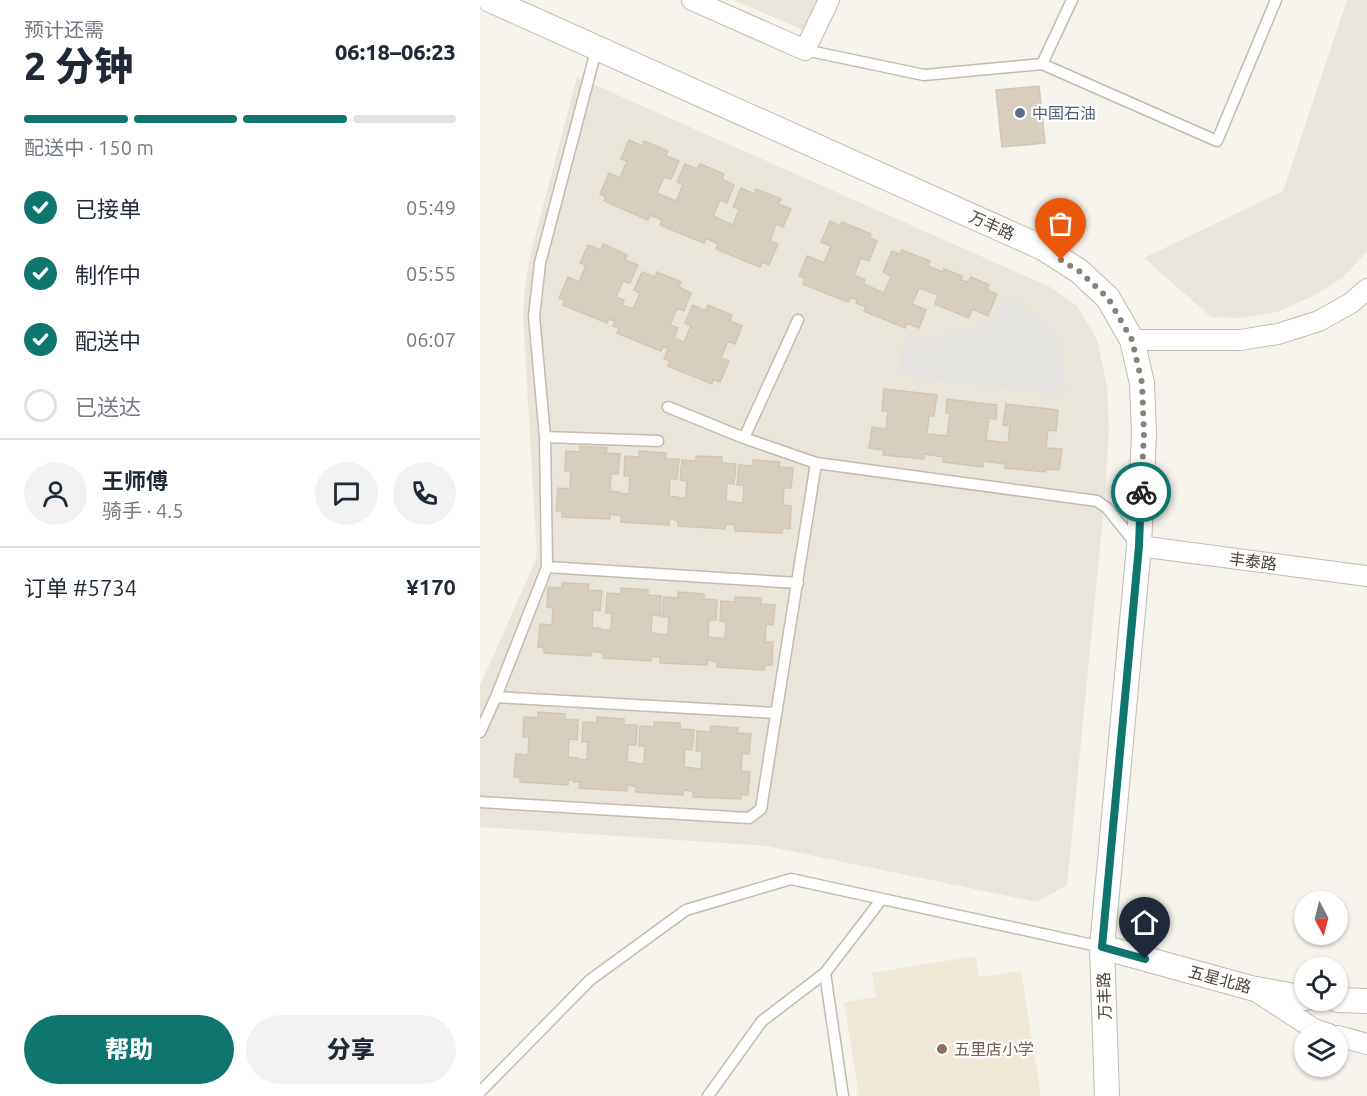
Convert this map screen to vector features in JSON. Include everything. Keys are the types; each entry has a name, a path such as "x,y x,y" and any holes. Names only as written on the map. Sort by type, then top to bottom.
{"street":[{"name":"万丰路","path":"490,0 1043,248 1079,271 1108,298 1132,340 1142,383 1144,434 1139,546 1102,947 1107,1096"},
{"path":"692,0 805,50 829,0"},
{"path":"1132,340 1240,340 1278,334 1319,321 1351,303 1367,289"},
{"name":"丰泰路","path":"1139,546 1367,576"},
{"name":"五星北路","path":"1102,947 1251,988 1294,996"},
{"path":"1251,988 1305,1023"},
{"path":"1348,1000 1367,1001"},
{"path":"1348,1039 1367,1044"}],"lane":[{"path":"1042,64 1072,0"},
{"path":"805,50 924,75 1042,64 1217,141 1276,0"},
{"path":"480,732 547,567 545,437 534,316 536,291 540,263 597,47"},
{"path":"744,438 798,320"},
{"path":"668,407 744,438 816,463 1097,501 1107,508 1139,546"},
{"path":"545,437 658,441"},
{"path":"480,802 749,818 761,809 816,463"},
{"path":"547,567 798,583"},
{"path":"496,697 776,713"},
{"path":"480,1092 590,980 686,910 791,879 1102,947"},
{"path":"708,1096 762,1022 825,973 881,900"},
{"path":"825,973 843,1096"}],"shaded area":[{"path":"734,0 818,0 803,30"},
{"path":"1347,0 1367,0 1367,252 1342,278 1313,296 1277,312 1243,318 1211,317 1144,258 1283,191"},
{"path":"577,77 1048,286 1076,305 1097,339 1107,387 1109,432 1103,517 1067,885 1037,902 766,846 480,827 480,686 537,557 523,316 525,288 529,260"},
{"path":"1008,294 1039,317 1054,333 1063,348 1066,396 897,375 905,336 932,339 988,323"},
{"name":"五里店小学","path":"976,956 979,977 1021,971 1041,1096 859,1096 844,1002 876,997 872,973"}],"building":[{"path":"1039,86 1045,143 1002,147 996,90"},
{"path":"629,140 642,146 644,141 668,151 666,156 679,161 671,179 664,177 657,193 676,201 683,185 677,182 685,164 697,169 700,164 724,174 722,179 734,185 727,203 720,200 713,216 733,225 739,209 733,207 741,188 754,194 756,189 781,199 778,204 791,209 783,227 776,224 770,241 778,244 769,265 762,262 760,267 716,249 718,244 706,238 704,243 660,225 662,220 650,215 648,220 604,201 606,197 600,194 609,173 620,178 627,161 621,159"},
{"path":"830,221 840,226 842,222 871,234 870,238 877,241 869,261 861,258 854,275 865,280 864,284 884,293 891,276 883,272 892,251 900,254 902,250 930,261 928,266 962,276 961,280 968,282 971,277 989,285 987,290 997,294 988,316 972,309 969,318 935,304 938,295 919,288 912,304 926,310 919,328 906,323 905,328 864,311 866,307 856,303 857,300 850,297 848,302 803,284 805,278 799,276 807,256 824,263 831,246 821,242"},
{"path":"603,244 627,255 625,260 638,265 630,283 623,281 616,297 624,300 622,305 633,309 640,293 634,290 642,272 655,277 657,272 681,282 679,287 691,293 684,311 677,308 670,325 678,328 674,338 684,342 691,326 685,323 693,305 706,311 708,305 732,315 730,321 742,326 735,344 728,341 721,358 729,361 720,382 713,379 712,384 668,366 670,361 664,359 668,349 663,346 661,351 617,333 619,328 613,326 615,321 609,319 607,323 563,305 565,300 559,298 568,277 579,282 586,265 580,263 588,245 601,250"},
{"path":"884,389 937,395 934,416 929,416 927,434 947,436 950,413 946,413 947,399 997,405 996,419 989,418 986,440 1008,443 1010,426 1003,425 1006,404 1058,410 1056,431 1048,430 1046,448 1062,449 1059,470 1046,469 1046,472 1005,468 1005,464 983,461 983,467 943,462 944,457 924,454 924,459 883,455 884,450 869,448 872,427 886,429 888,411 882,411"},
{"path":"580,446 607,448 606,453 620,454 618,474 611,474 610,491 619,493 629,494 630,476 624,476 625,456 639,457 639,451 666,453 666,459 679,459 677,479 670,479 669,496 678,498 686,498 687,481 680,480 682,460 696,461 696,456 722,457 722,463 736,464 734,484 727,483 726,501 743,503 744,485 737,485 739,465 753,466 753,460 780,462 779,467 793,468 791,488 784,488 783,505 791,506 790,529 783,528 782,533 735,531 735,525 726,524 725,529 678,526 678,521 672,519 669,519 669,525 621,522 622,516 610,514 610,519 562,517 562,511 556,511 558,488 570,489 571,471 565,471 566,451 580,452"},
{"path":"562,583 589,584 588,590 602,591 600,611 593,610 592,628 600,628 600,630 611,630 612,613 606,613 607,593 621,594 621,588 648,590 648,595 661,596 660,616 652,615 651,633 668,635 669,617 662,617 664,597 678,598 678,592 704,594 704,599 717,600 716,620 709,620 708,637 725,639 726,622 720,621 721,601 735,602 735,597 761,598 761,604 775,605 773,625 766,624 765,642 773,642 772,665 765,665 764,670 717,667 717,662 708,660 707,665 660,663 660,657 654,656 651,656 651,661 603,658 603,653 592,651 591,656 544,653 544,648 538,647 540,624 552,625 553,608 547,607 548,587 562,588"},
{"path":"538,712 565,714 565,719 578,720 577,740 569,739 568,757 577,759 587,760 588,742 582,742 583,722 597,723 597,717 624,719 624,725 637,725 636,745 628,745 627,762 636,764 644,764 645,746 639,746 640,726 654,727 654,722 680,723 680,729 694,730 692,750 685,749 684,767 701,769 702,751 696,751 697,731 711,732 711,726 738,728 737,733 751,734 749,754 742,753 741,771 750,772 748,795 741,794 741,799 693,797 693,791 684,790 683,795 636,792 636,787 630,785 627,785 627,791 579,788 580,782 574,782 574,780 568,780 568,785 520,782 520,777 514,777 516,754 528,755 529,737 523,737 524,717 538,718"}],"way so far":[{"path":"1061,260 1079,271 1108,298 1132,340 1142,383 1144,434 1141,492"}],"place":[{"name":"中国石油","path":"1020,113"},
{"name":"五里店小学","path":"942,1049"}],"route":[{"path":"1141,492 1139,546 1102,947 1145,959"}]}
